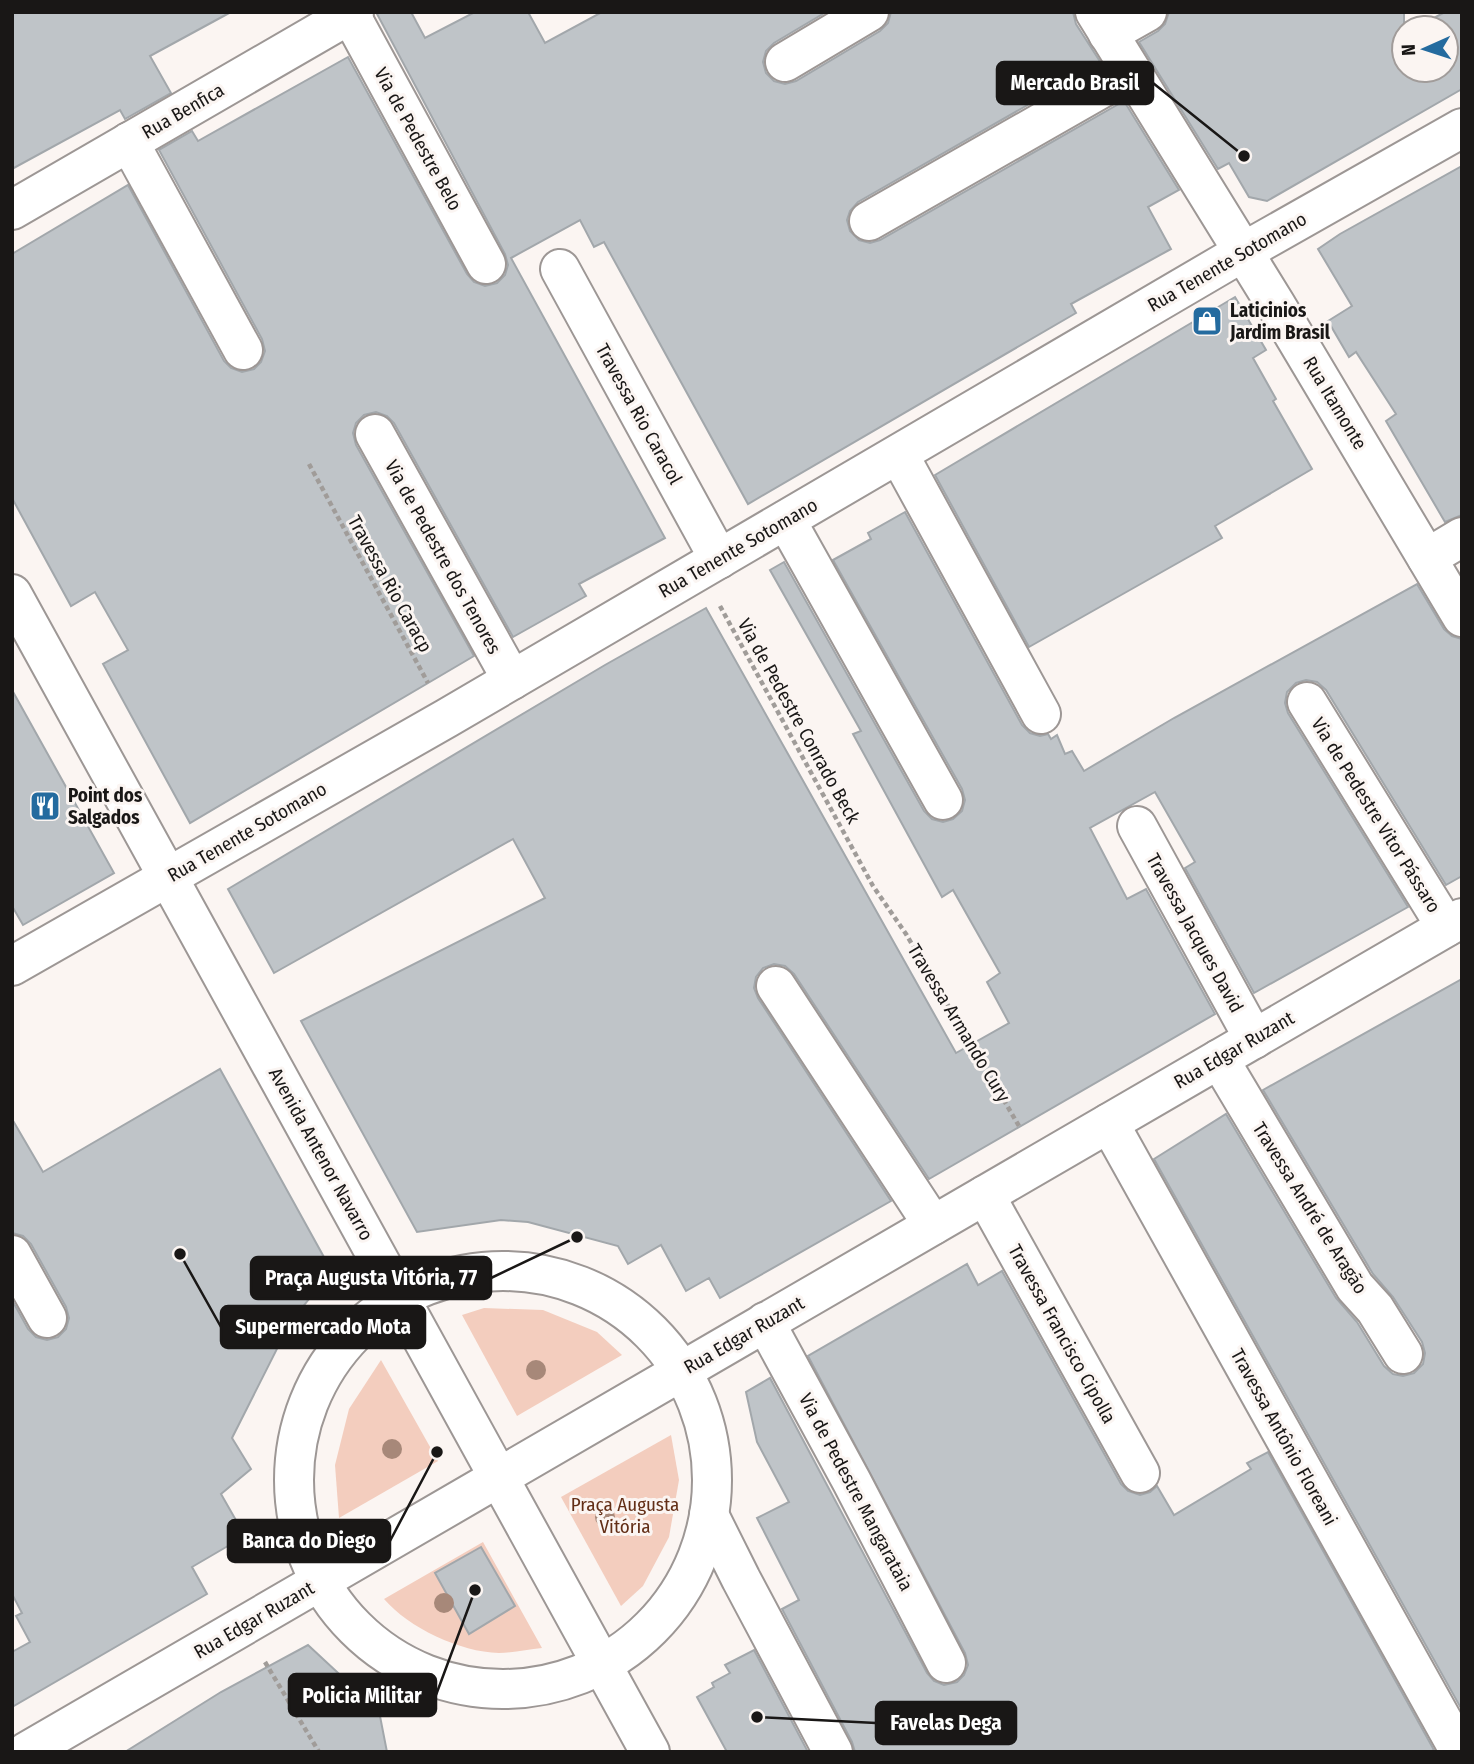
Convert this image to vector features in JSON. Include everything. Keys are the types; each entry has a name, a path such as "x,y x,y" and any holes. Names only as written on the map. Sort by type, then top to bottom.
{"street":[{"path":"785,62 869,12"},
{"path":"1102,23 1147,12"},
{"name":"Rua Benfica","path":"12,210 352,13"},
{"name":"Via de Pedestre Belo","path":"352,13 486,264"},
{"name":"Rua Itamonte","path":"1102,23 1462,617"},
{"path":"869,221 1130,72"},
{"name":"Rua Tenente Sotomano","path":"12,966 447,718 1243,252 1462,128"},
{"path":"130,142 243,350"},
{"name":"Travessa Rio Caracol","path":"559,269 710,565"},
{"name":"Via de Pedestre dos Tenores","path":"374,434 512,680"},
{"path":"899,455 1041,714"},
{"path":"786,520 943,800"},
{"path":"1427,558 1462,537"},
{"name":"Avenida Antenor Navarro","path":"12,594 650,1752"},
{"name":"Via de Pedestre Vitor Pássaro","path":"1307,702 1454,923"},
{"name":"Travessa Jacques David","path":"1137,826 1254,1039"},
{"name":"Rua Edgar Ruzant","path":"26,1752 1454,923"},
{"path":"776,986 933,1225"},
{"name":"Travessa André de Aragão","path":"1219,1059 1355,1287 1375,1309 1403,1354"},
{"name":"Travessa Antônio Floreani","path":"1109,1123 1460,1752"},
{"name":"Travessa Francisco Cipolla","path":"985,1195 1140,1473"},
{"path":"12,1255 47,1318"},
{"path":"515,1270 565,1279 611,1300 650,1331 681,1372 702,1417 711,1465 709,1515 698,1555 680,1593 654,1626 630,1648 603,1666 537,1689 473,1690 409,1665 369,1640 318,1582 300,1534 293,1483 298,1432 316,1383 345,1341 400,1297 431,1282 464,1274 515,1270"},
{"name":"Via de Pedestre Mangarataia","path":"765,1322 946,1663"},
{"path":"709,1515 833,1752"}],"path":[{"name":"Travessa Rio Caracp","path":"309,464 447,718"},
{"name":"Via de Pedestre Conrado Beck","path":"710,565 873,886"},
{"name":"Travessa Armando Cury","path":"873,886 933,979 1039,1163"},
{"path":"263,1658 319,1752"}],"green space":[{"path":"484,1308 543,1310 597,1332 622,1355 517,1416 462,1315"},
{"path":"381,1360 438,1461 339,1518 335,1465 349,1409"},
{"name":"Praça Augusta Vitória","path":"671,1435 679,1480 669,1537 643,1586 621,1606 561,1497"},
{"path":"483,1542 542,1648 499,1653 468,1648 421,1629 384,1599"}],"building":[{"path":"12,12 231,12 150,56 171,93 125,119 120,110 12,169"},
{"path":"376,12 411,12 425,38 475,12 528,12 545,43 602,12 826,12 774,43 766,51 763,62 766,73 774,81 785,84 796,81 880,31 888,23 891,12 1073,12 1076,24 1101,63 858,202 850,211 847,220 850,231 859,240 870,243 880,240 1124,101 1179,190 1148,207 1171,249 1071,304 1076,313 748,504 604,242 594,247 580,220 511,258 665,538 579,584 586,596 513,637 394,423 387,416 376,412 364,415 356,423 353,433 356,445 474,656 190,823 103,664 128,650 95,592 71,606 12,498 12,254 128,185 224,361 231,368 242,372 254,369 261,362 265,351 262,339 159,150 192,131 198,141 348,57 467,274 474,282 485,286 497,283 505,275 508,265 505,254"},
{"path":"1169,12 1404,12 1390,14 1390,84 1460,84 1460,14 1441,14 1462,12 1462,89 1267,201 1249,197 1229,163 1218,169 1139,42 1165,24"},
{"path":"1462,166 1462,515 1445,522 1386,421 1396,414 1356,352 1349,357 1328,321 1352,306 1318,249"},
{"path":"1235,297 1266,350 1253,358 1276,399 1273,401 1312,469 1215,526 1222,538 1029,647 935,475"},
{"path":"905,512 1022,725 1030,733 1040,736 1048,734 1051,739 1057,735 1065,754 1072,751 1084,771 1174,718 1417,584 1444,629 1452,636 1462,639 1462,876 1446,885 1326,690 1317,682 1306,680 1296,683 1287,692 1285,703 1288,713 1408,907 1254,993 1185,868 1195,862 1155,792 1090,828 1127,899 1146,889 1215,1014 929,1179 794,974 785,966 774,964 763,968 756,977 754,988 758,998 891,1201 720,1298 709,1278 686,1291 661,1245 628,1264 618,1246 528,1222 501,1220 417,1232 301,1021 545,898 513,839 274,973 228,889 706,608 956,1053 1009,1023 987,982 1000,973 953,890 942,897 853,734 861,731 770,570 784,562 924,811 932,819 943,822 953,819 962,811 965,800 962,789 833,560 871,539 868,533"},
{"path":"12,690 114,873 23,925 12,906"},
{"path":"1462,979 1462,1710 1154,1159 1226,1114 1336,1298 1357,1322 1384,1366 1393,1374 1403,1376 1414,1373 1423,1364 1425,1353 1422,1342 1393,1297 1373,1274 1263,1090"},
{"path":"220,1069 325,1259 320,1285 290,1323 232,1438 251,1469 221,1494 245,1536 192,1567 207,1594 12,1707 12,1652 30,1642 16,1616 22,1613 12,1594 12,1300 28,1329 36,1337 47,1340 58,1337 66,1329 69,1318 66,1307 31,1244 23,1236 12,1233 12,1119 43,1172"},
{"path":"967,1264 978,1285 1002,1271 1121,1484 1128,1491 1140,1495 1157,1486 1174,1515 1251,1469 1247,1463 1268,1452 1434,1750 855,1752 782,1609 799,1600 757,1518 789,1502 757,1442 746,1392 770,1378 927,1673 934,1681 944,1685 957,1682 968,1665 965,1653 808,1356"},
{"path":"481,1547 515,1606 469,1634 435,1573"},
{"path":"308,1645 379,1711 387,1752 125,1752 221,1692"},
{"path":"754,1650 808,1752 727,1752 697,1697 714,1687 712,1683 730,1673 725,1665"}],"place":[{"name":"Mercado Brasil","path":"1244,156"},
{"name":"Laticinios Jardim Brasil","path":"1207,321"},
{"name":"Point dos Salgados","path":"45,806"},
{"name":"Praça Augusta Vitória, 77","path":"577,1237"},
{"name":"Supermercado Mota","path":"180,1254"},
{"name":"Banca do Diego","path":"437,1452"},
{"name":"Policia Militar","path":"475,1590"},
{"name":"Favelas Dega","path":"757,1717"}]}
